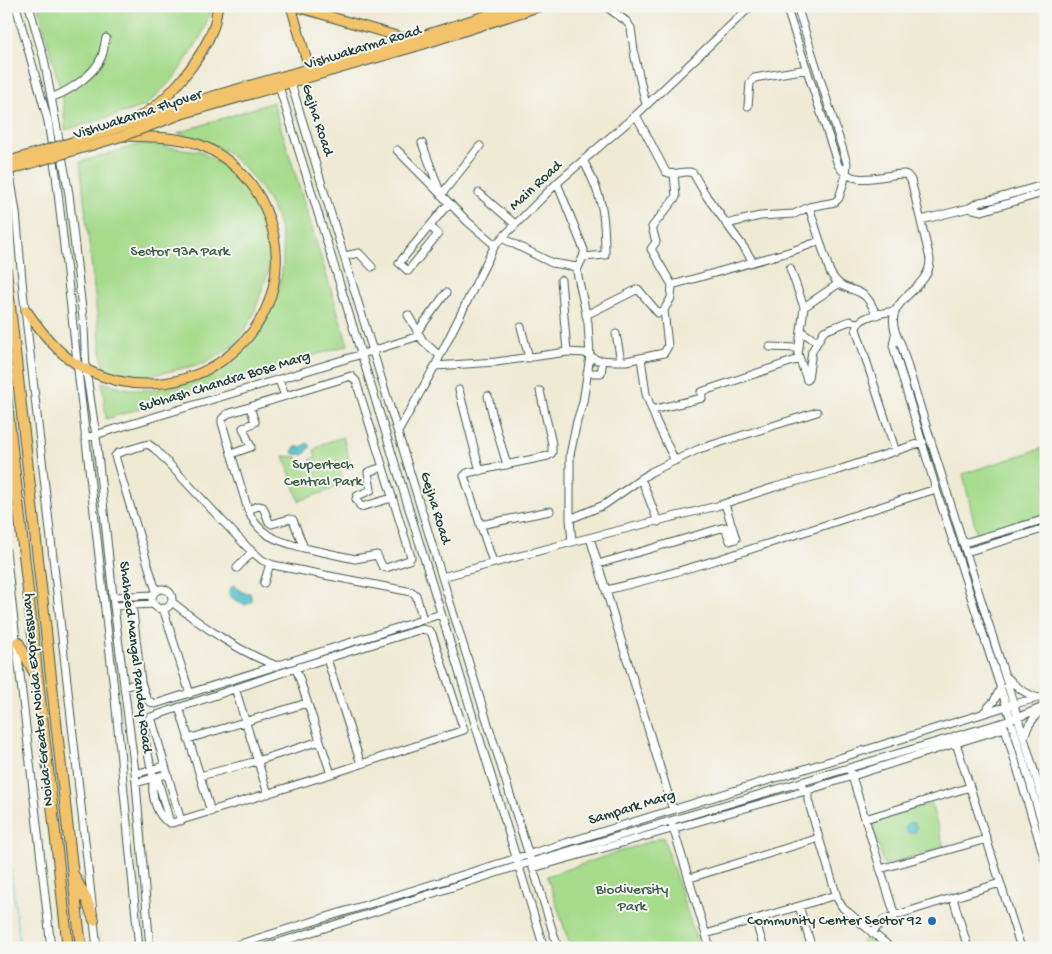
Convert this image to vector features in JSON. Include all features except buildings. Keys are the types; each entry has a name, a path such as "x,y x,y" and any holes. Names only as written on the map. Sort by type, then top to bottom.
{"highway":[{"name":"Noida-Greater Noida Expressway","path":"6,270 81,948"},
{"name":"Noida-Greater Noida Expressway","path":"6,394 68,948"},
{"path":"6,507 14,463"},
{"path":"18,642 38,682"},
{"path":"73,874 87,901 94,920"}],"main road":[{"path":"120,132 145,114 179,83 204,47 214,25 218,6"},
{"path":"293,6 409,40"},
{"path":"293,6 311,73"},
{"name":"Vishwakarma Road","path":"311,73 516,6"},
{"name":"Vishwakarma Road","path":"277,83 421,45 541,6"},
{"name":"Vishwakarma Flyover","path":"6,171 180,110 277,83"},
{"path":"26,310 46,337 76,364 86,370 125,382 144,384 170,382 201,373 224,360 239,348 253,332 265,311 273,288 277,268 276,246 271,221 262,199 250,181 233,165 197,144 120,132"},
{"name":"Vishwakarma Flyover","path":"6,162 120,132"}],"street":[{"path":"16,6 48,121 60,205 76,364 115,698 139,948"},
{"name":"Shaheed Mangal Pandey Road","path":"29,6 44,59 70,194 84,327 86,370 96,436 114,606 136,783 150,948"},
{"path":"605,6 626,21 631,28 635,58 646,105"},
{"name":"Main Road","path":"398,432 435,366 495,245 557,183 584,162 636,115 751,6"},
{"path":"786,6 838,165 846,175 864,178 899,174 907,175 911,180 930,259 930,267 926,278 905,296 895,311 893,346 923,442 930,451 940,502 1001,687 1011,705"},
{"path":"726,224 760,216 794,214 809,207 838,200 846,175 847,163 796,6"},
{"path":"52,97 65,92 89,75 101,59 106,38"},
{"path":"748,106 749,88 752,80 760,76 807,69"},
{"name":"Gejha Road","path":"289,79 558,948"},
{"name":"Gejha Road","path":"277,83 544,948"},
{"path":"636,115 663,169 669,174 687,171 693,173 707,197 753,262"},
{"path":"48,121 56,119"},
{"path":"422,144 441,195"},
{"path":"441,195 480,146"},
{"path":"6,150 16,212 97,948"},
{"path":"397,150 468,222 495,245"},
{"path":"584,162 592,176 602,204 605,224 605,254 584,257"},
{"path":"586,315 638,289 658,313 664,310 671,298 672,285 651,249 656,242 652,230 653,225 666,212 676,197 674,174"},
{"path":"557,183 584,250 584,257 577,267 577,272 586,315 590,356 583,402 570,455 572,542"},
{"path":"921,220 969,208 982,210 1046,184"},
{"path":"996,203 1046,192"},
{"path":"478,193 515,224"},
{"path":"430,226 438,234 408,271 399,263 449,203"},
{"path":"809,207 830,272 838,284 865,296 877,315"},
{"path":"502,238 552,263 577,267"},
{"path":"672,285 792,251 820,240"},
{"path":"344,256 360,253 372,267"},
{"path":"790,268 804,307 798,348 799,359 807,380 812,351 824,331 850,321 857,323 877,315 895,311"},
{"path":"560,280 567,352"},
{"path":"804,307 838,284"},
{"path":"418,334 446,293"},
{"path":"435,366 476,364 567,352 576,352 597,360 621,361 660,355 667,351 668,346 664,310"},
{"path":"408,315 426,345 440,356"},
{"path":"857,323 856,329 896,452"},
{"path":"521,327 529,358"},
{"path":"801,330 817,342"},
{"name":"Subhash Chandra Bose Marg","path":"85,438 372,352 418,334"},
{"path":"616,334 621,361"},
{"path":"895,335 901,344 930,451 964,543 1005,674 1011,705 1046,836"},
{"path":"770,347 798,348"},
{"path":"641,358 646,394 674,461"},
{"path":"652,410 702,398 701,392 799,359"},
{"path":"587,373 601,374 603,360"},
{"path":"351,376 353,377 356,381 411,557 409,560 384,568 377,555 355,559 272,539 255,521 248,510 222,419 227,414 250,407 351,376"},
{"path":"279,380 285,396"},
{"path":"459,390 480,471"},
{"path":"493,562 464,476 467,473 548,456 552,453 551,434 540,391"},
{"path":"488,396 507,465"},
{"path":"231,454 251,447 244,428 254,422 250,407"},
{"path":"570,519 604,505 641,478 699,450 817,412"},
{"path":"375,443 387,438"},
{"path":"442,577 493,562 725,504 923,442"},
{"path":"154,604 154,593 115,456 118,453 145,444 151,445 252,552 262,560 270,564 412,592 416,595 423,620"},
{"path":"383,468 368,472 371,490 356,496 356,498 361,507 392,498"},
{"path":"641,478 658,522"},
{"path":"606,590 714,560 936,489"},
{"path":"940,502 948,499"},
{"path":"598,564 725,527 730,541 736,539 725,504"},
{"path":"248,510 258,506 263,507 269,522 272,524 289,519 293,520 304,548"},
{"path":"480,524 550,511"},
{"path":"964,543 1046,519"},
{"path":"966,552 1046,528"},
{"path":"590,538 673,810"},
{"path":"6,550 8,588 18,642 52,948"},
{"path":"237,568 252,552"},
{"path":"264,583 270,564"},
{"path":"113,597 134,597 154,593 161,589 169,592 172,596 172,602 163,608 154,604 134,609 114,606"},
{"path":"134,597 142,682 148,700 152,704 190,694 441,614"},
{"path":"172,602 232,646 278,666"},
{"path":"163,608 190,694"},
{"path":"424,629 432,634 464,730 212,812 170,823 154,775 144,723 151,717 296,668 424,629"},
{"path":"327,659 361,764"},
{"path":"296,668 331,774"},
{"path":"446,676 458,671"},
{"path":"1005,674 1016,688 1038,698"},
{"path":"449,686 461,681"},
{"path":"124,687 142,682"},
{"path":"980,715 994,701 1001,687"},
{"path":"235,688 268,794"},
{"name":"Sampark Marg","path":"531,862 673,810 1011,705 1046,696"},
{"path":"188,739 307,703"},
{"path":"1024,736 1029,725 1044,706"},
{"name":"Sampark Marg","path":"228,948 517,862 531,862 803,787 849,767 1015,718 1044,706"},
{"path":"179,707 212,812"},
{"path":"151,717 181,821"},
{"path":"1015,718 1024,736 1046,811"},
{"path":"891,948 843,908 836,894 803,787 852,776 1005,728 1046,863"},
{"path":"954,736 1021,948"},
{"path":"200,776 257,761 320,741"},
{"path":"849,767 895,916"},
{"path":"136,783 165,770"},
{"path":"135,774 154,775"},
{"path":"865,819 970,787"},
{"path":"672,824 710,948"},
{"path":"690,878 818,838"},
{"path":"880,869 987,839"},
{"name":"Sampark Marg","path":"262,948 517,862"},
{"path":"872,933 884,919 1000,883"},
{"path":"706,934 836,894"},
{"path":"953,898 968,948"},
{"path":"798,906 812,948"},
{"path":"755,919 764,948"}],"green space":[{"path":"38,6 211,6 202,34 192,51 173,79 146,106 65,130 63,99"},
{"path":"273,102 348,345 106,419 102,382 130,389 147,390 179,385 210,376 225,368 239,356 257,333 266,317 275,298 283,262 279,227 273,209 251,176 229,154 214,145 178,133"},
{"name":"Sector 93A Park","path":"141,144 200,151 243,179 266,226 270,267 253,316 236,344 206,363 140,378 103,369 80,162"},
{"name":"Supertech Central Park","path":"343,437 351,465 340,469 344,485 299,501 284,456 297,457 301,467 310,464 311,459 316,457 314,450 322,444"},
{"path":"1046,447 1046,515 977,535 963,474"},
{"path":"931,803 944,848 884,865 871,820"},
{"name":"Biodiversity Park","path":"663,837 699,948 571,948 547,876"},
{"path":"869,936 884,948 858,948 857,946"}],"water":[{"path":"307,443 311,446 304,455 292,452 295,447 301,447"},
{"path":"233,585 242,592 250,593 252,601 246,605 229,595"},
{"path":"911,822 917,828 911,834 905,828"}],"waterway":[{"path":"6,828 20,948"}],"place":[{"name":"Community Center Sector 92","path":"932,921"}]}
